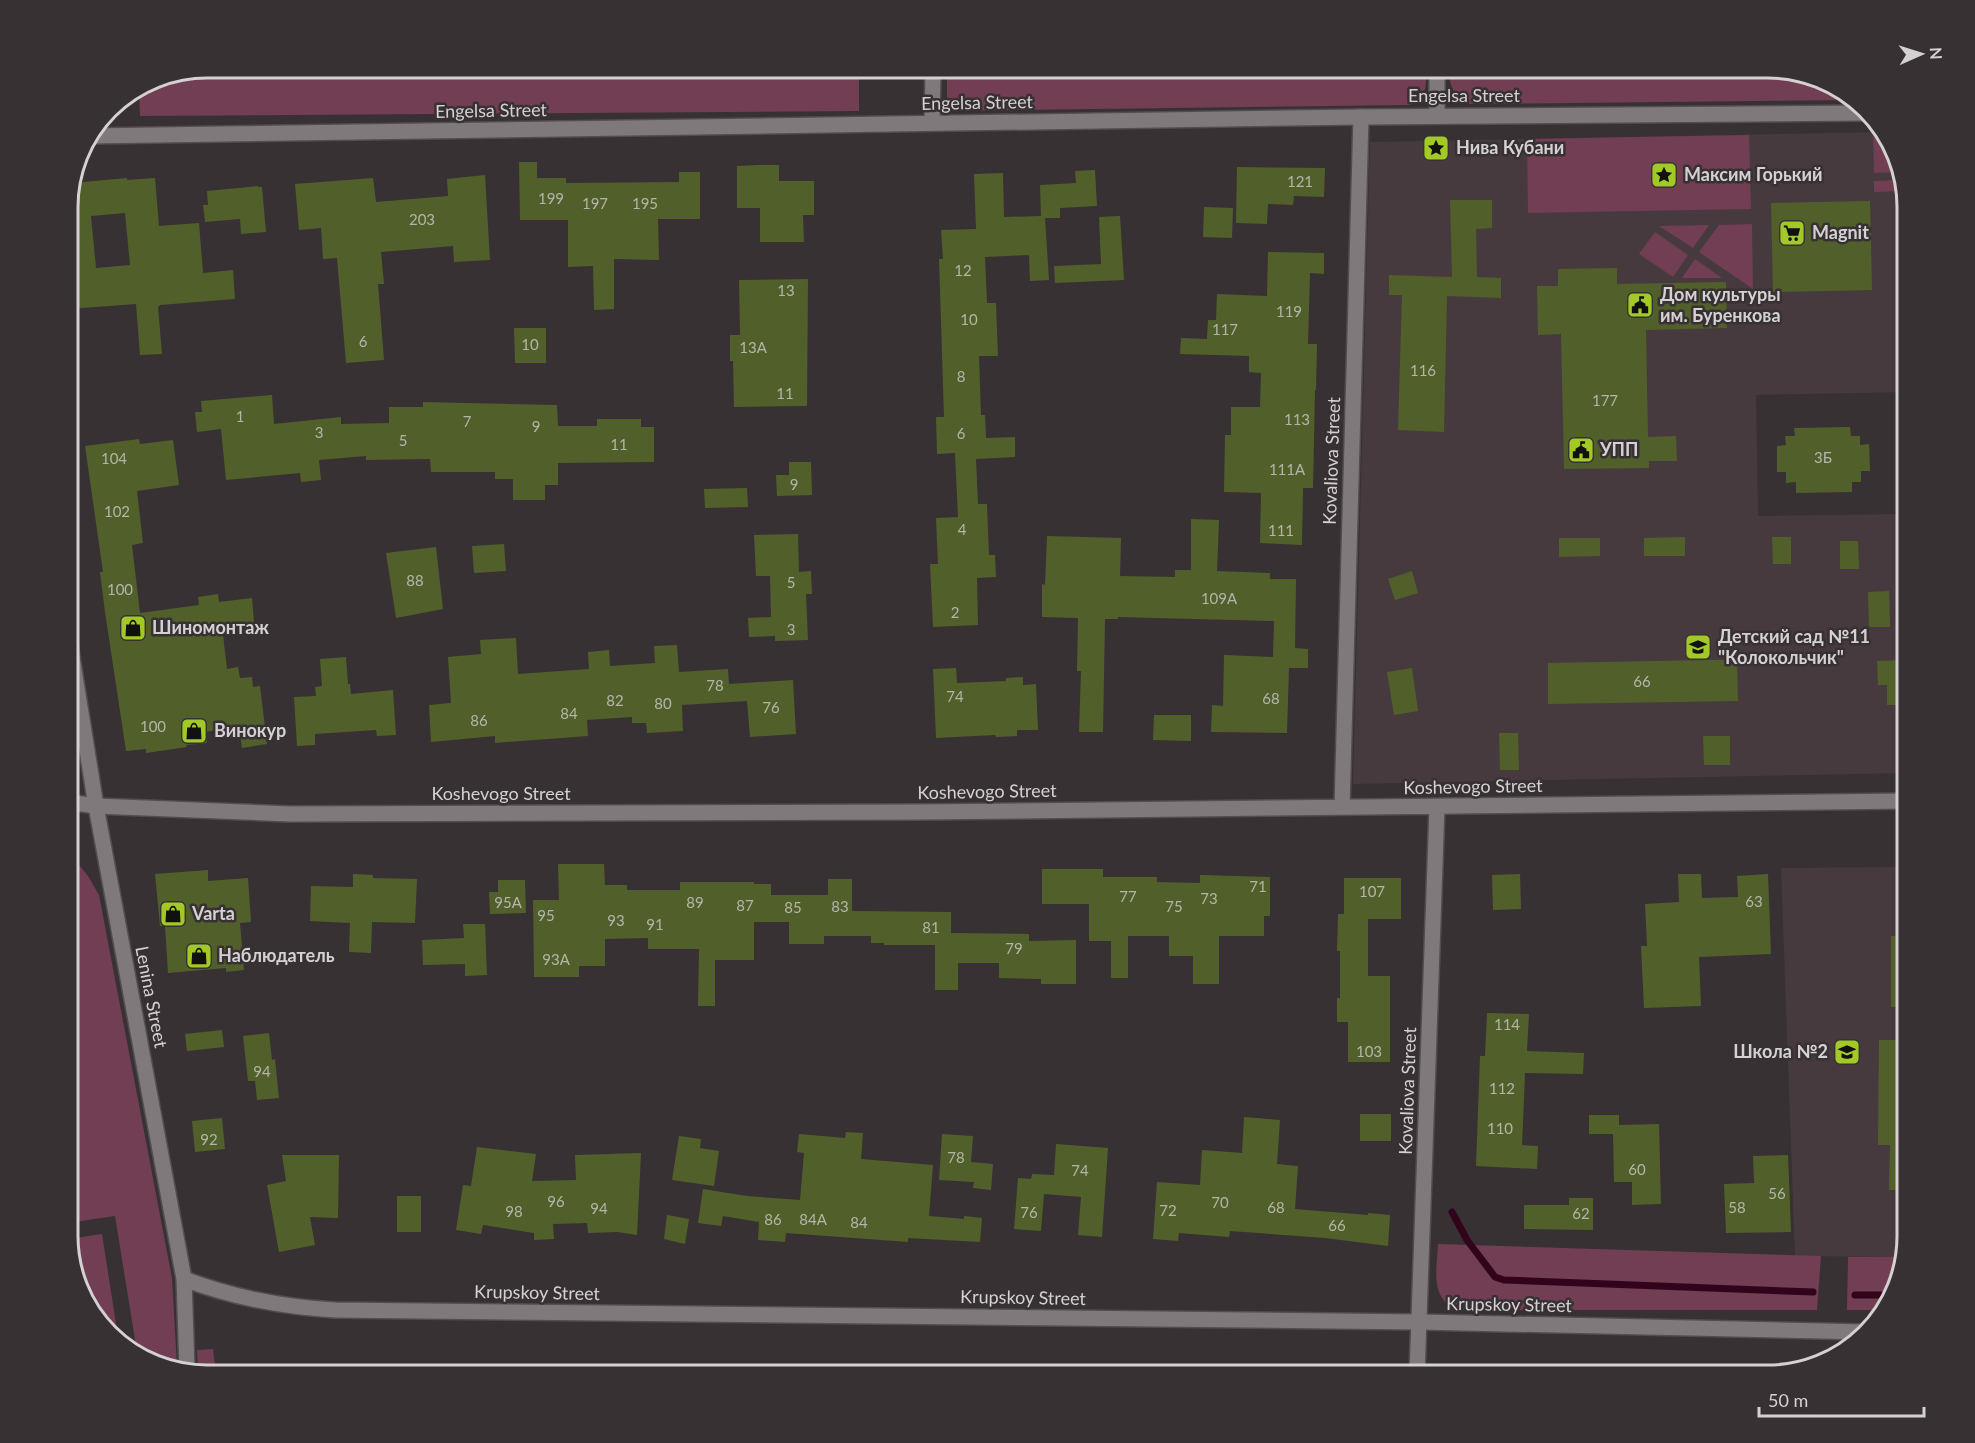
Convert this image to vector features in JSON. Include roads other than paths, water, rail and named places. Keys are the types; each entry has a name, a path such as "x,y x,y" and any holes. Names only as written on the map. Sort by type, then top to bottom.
{"street":[{"path":"932,123 933,78"},
{"path":"1437,78 1437,116"},
{"name":"Engelsa Street","path":"99,136 1437,116 1856,113"},
{"name":"Kovaliova Street","path":"1342,807 1361,117"},
{"name":"Lenina Street","path":"78,694 96,806 184,1279 187,1364"},
{"name":"Koshevogo Street","path":"78,803 290,814 943,812 1897,801"},
{"name":"Kovaliova Street","path":"1418,1365 1437,807"},
{"name":"Krupskoy Street","path":"184,1279 218,1292 241,1297 296,1307 335,1310 1420,1322 1854,1332"}],"waterway":[{"path":"1452,1212 1467,1240 1495,1277 1504,1280 1813,1292"},
{"path":"1855,1295 1883,1295"}],"place":[{"name":"Нива Кубани","path":"1436,148"},
{"name":"Максим Горький","path":"1664,175"},
{"name":"Magnit","path":"1792,233"},
{"name":"Дом культуры им. Буренкова","path":"1640,305"},
{"name":"УПП","path":"1581,450"},
{"name":"Шиномонтаж","path":"133,628"},
{"name":"Детский сад №11 \"Колокольчик\"","path":"1698,647"},
{"name":"Винокур","path":"194,731"},
{"name":"Varta","path":"173,914"},
{"name":"Наблюдатель","path":"199,956"},
{"name":"Школа №2","path":"1847,1052"}]}
